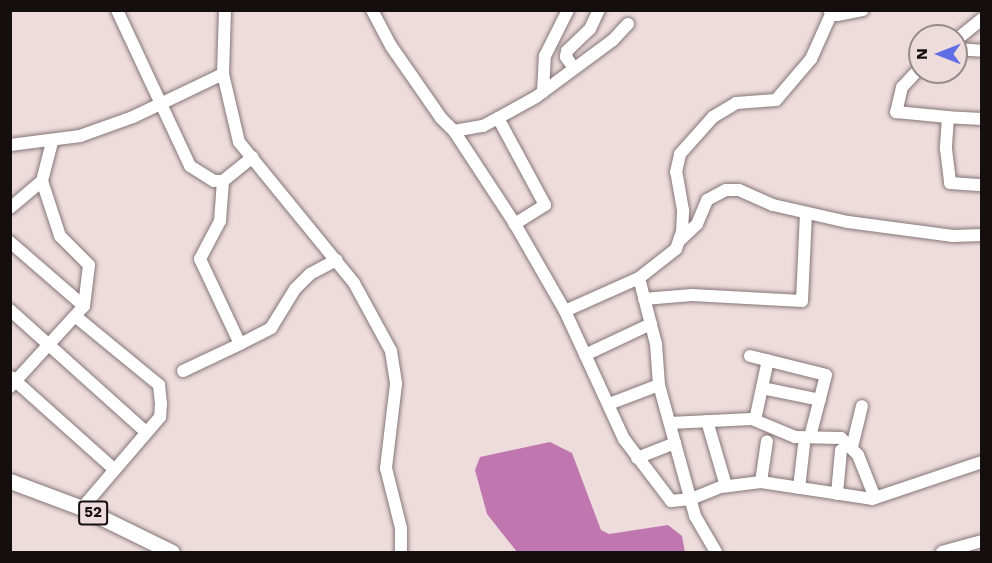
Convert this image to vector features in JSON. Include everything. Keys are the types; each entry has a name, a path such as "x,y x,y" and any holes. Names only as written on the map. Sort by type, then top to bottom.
{"main road":[{"name":"52","path":"10,481 82,508 172,552"}],"street":[{"path":"117,10 159,106 190,166 214,181 223,181 253,157"},
{"path":"225,10 223,74 239,142 354,283 391,351 396,384 386,468 401,528 401,552"},
{"path":"372,10 391,45 441,118 454,130 515,224 565,311 637,458 671,501 691,499 726,486 761,482 875,498 981,462"},
{"path":"543,92 545,56 568,10"},
{"path":"574,68 566,57 567,51 590,29 599,10"},
{"path":"679,241 682,206 676,172 680,154 695,134 736,103 776,100 811,59 831,11 853,14 863,10"},
{"path":"968,30 981,19"},
{"path":"454,130 498,118 543,92 613,40 628,24"},
{"path":"10,145 52,142 80,136 159,106 223,74"},
{"path":"908,81 902,87 896,112 981,119"},
{"path":"948,117 946,149 950,183 981,185"},
{"path":"498,118 545,205 515,224"},
{"path":"52,142 42,181 60,236 89,265 84,306 12,382 114,469"},
{"path":"10,208 42,181"},
{"path":"223,181 220,221 200,258 240,344"},
{"path":"565,311 621,283 639,278 664,262 679,241 696,225 705,204 717,192 739,190 773,205 806,213 953,236 981,235"},
{"path":"682,206 705,204"},
{"path":"644,299 692,296 802,301 806,213"},
{"path":"10,242 84,306"},
{"path":"183,371 271,328 295,289 310,274 336,260"},
{"path":"639,278 651,324 659,385 695,516 716,552"},
{"path":"10,310 146,432"},
{"path":"75,316 159,385 160,417 82,508"},
{"path":"585,355 651,324"},
{"path":"750,356 826,375 807,441 799,488"},
{"path":"755,420 768,360"},
{"path":"609,404 659,385"},
{"path":"762,387 820,400"},
{"path":"837,494 846,449 862,406"},
{"path":"670,423 755,420 781,433 807,441 841,438 875,498"},
{"path":"707,421 726,486"},
{"path":"761,482 767,441"},
{"path":"637,458 675,443"},
{"path":"942,552 981,541"}],"shaded area":[{"path":"550,442 572,453 601,530 609,534 668,525 682,536 685,552 517,552 487,514 475,470 480,457"}]}
